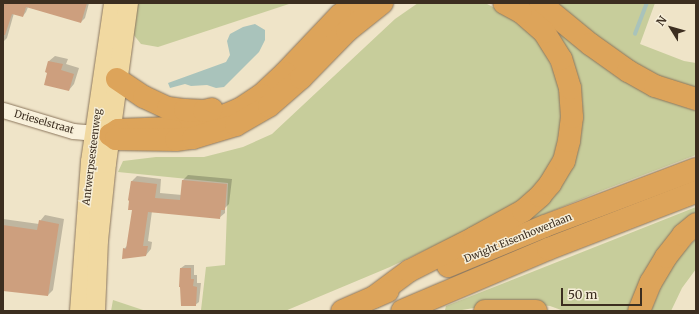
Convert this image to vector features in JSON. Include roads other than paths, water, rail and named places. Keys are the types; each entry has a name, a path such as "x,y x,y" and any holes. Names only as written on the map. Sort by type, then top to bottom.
{"highway":[{"path":"102,134 118,130 171,128 214,120 240,109 261,95 355,3"},
{"path":"102,134 116,139 176,140 193,138 236,125 269,106 301,78 347,31 382,3"},
{"path":"374,297 409,271 524,211 550,184 564,161 569,141 572,117 570,88 561,59 544,32 521,12 504,3"},
{"path":"540,3 590,44 628,71 655,86 696,99"},
{"path":"117,79 158,104 168,108 185,110 204,111 240,99 261,95"},
{"name":"Dwight Eisenhowerlaan","path":"342,311 545,226 696,169"},
{"name":"Dwight Eisenhowerlaan","path":"402,311 548,248 696,192"},
{"path":"639,311 650,282 666,257 683,235 696,224"},
{"path":"485,311 536,311"}],"main road":[{"name":"Antwerpsesteenweg","path":"95,311 102,134 113,3"},
{"name":"Antwerpsesteenweg","path":"79,311 85,216 102,134 117,79 128,3"}],"street":[{"name":"Drieselstraat","path":"3,110 74,131 102,134"}],"water":[{"path":"255,24 265,30 265,40 259,52 224,87 216,88 207,85 191,86 185,84 170,88 168,83 226,62 230,55 227,41 230,34 243,27"}],"waterway":[{"path":"635,34 647,3"}]}
